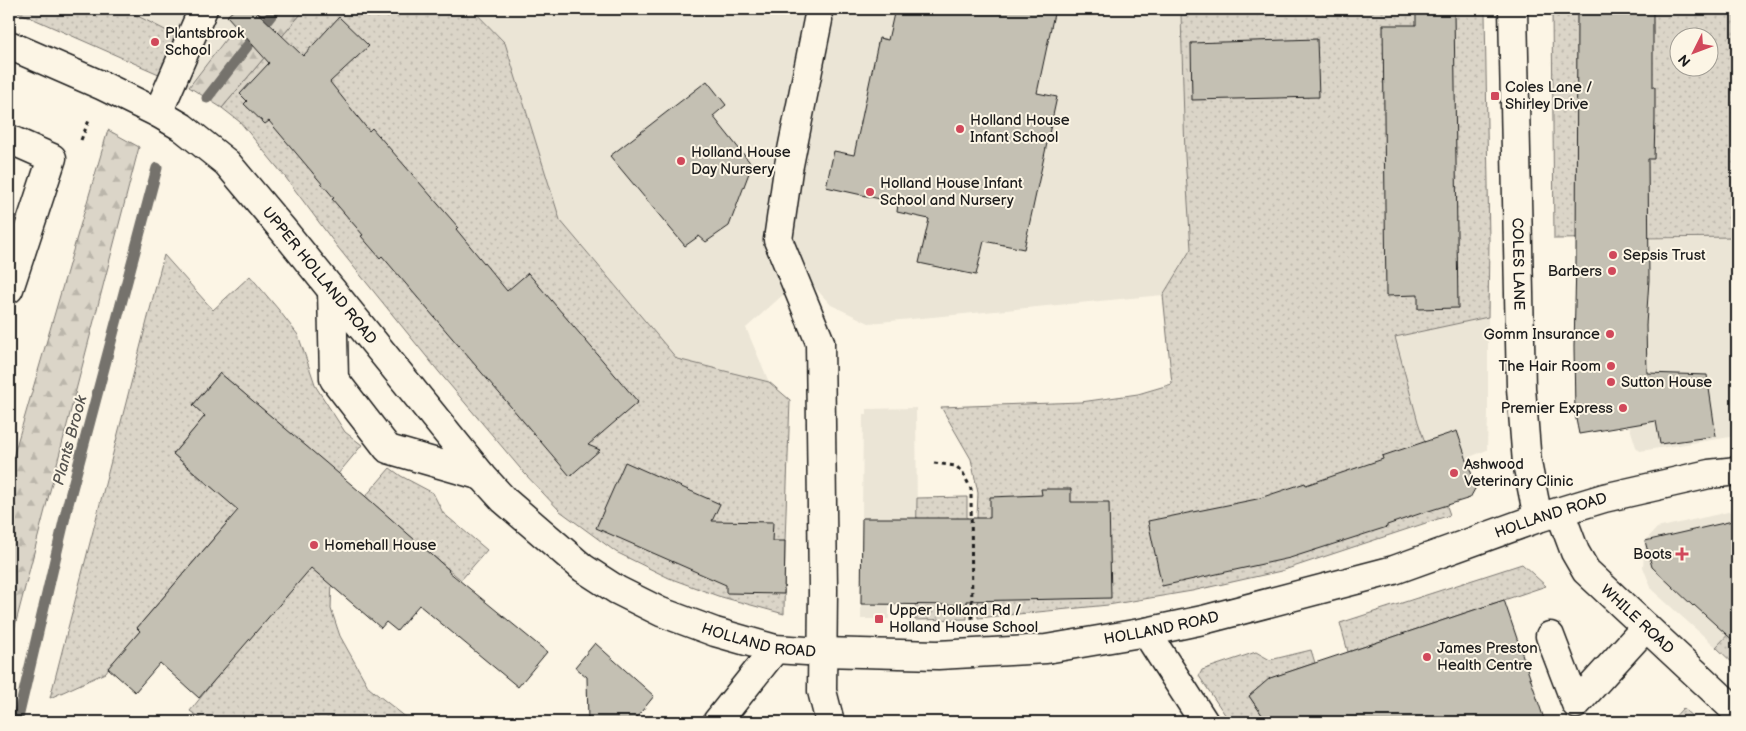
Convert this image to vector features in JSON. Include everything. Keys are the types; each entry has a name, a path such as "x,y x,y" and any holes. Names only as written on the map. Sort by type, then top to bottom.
{"street":[{"path":"158,113 203,9"},
{"name":"COLES LANE","path":"1513,9 1521,388 1527,463 1549,515"},
{"path":"818,20 788,170 778,240 820,342 822,691 830,722"},
{"name":"UPPER HOLLAND ROAD","path":"9,45 103,86 158,113 182,127 227,163 482,476 504,500 584,568"},
{"path":"9,139 52,158 9,288"},
{"path":"332,291 334,379 388,449 482,476"},
{"name":"HOLLAND ROAD","path":"584,568 617,590 661,612 715,632 775,649 938,655 1046,649 1203,620 1394,570 1549,515 1604,498 1649,486 1709,474 1737,471"},
{"name":"WHILE ROAD","path":"1549,515 1586,571 1737,712"},
{"path":"1550,636 1576,704 1646,627"},
{"path":"1146,632 1204,722"},
{"path":"717,722 775,649"}],"path":[{"path":"81,140 89,121"},
{"path":"934,463 956,466 964,473 971,489 973,653"}],"shaded area":[{"name":"Plantsbrook School","path":"11,9 249,9 189,87"},
{"name":"Holland House Infant School and Nursery","path":"472,9 1180,9 1185,156 1191,250 1163,295 869,323 831,305 804,276 746,328 769,382 677,359 560,220 505,43"},
{"path":"1737,237 1737,436 1640,451 1636,447 1629,425 1583,433 1577,427 1575,401 1630,240"},
{"path":"1488,317 1487,450 1467,458 1476,487 1470,498 1446,505 1418,422 1395,337"},
{"path":"916,408 917,517 903,518 903,543 889,543 889,619 861,619 863,414 867,414 867,409"},
{"path":"1737,510 1737,625 1716,647 1652,590 1643,567 1645,541 1657,528"}],"green space":[{"path":"11,9 124,9 171,33 177,41 161,75"},
{"path":"249,9 305,9 222,108 189,87"},
{"path":"305,9 472,9 505,43 560,220 677,359 769,382 790,400 784,614 718,596 669,578 616,552 560,511 525,474 439,372 240,122 222,108"},
{"path":"1402,9 1483,9 1485,14 1489,240 1488,317 1395,337 1418,422 1450,515 1281,571 1192,591 1108,605 978,618 976,541 978,493 971,459 941,407 1081,402 1138,394 1172,384 1163,295 1191,249 1185,156 1181,15"},
{"path":"1552,9 1737,9 1737,237 1554,239"},
{"path":"108,130 139,147 9,649 9,471"},
{"path":"164,255 213,310 250,276 298,335 316,387 345,432 362,445 338,474 220,373 193,405 205,416 173,454 203,481 247,511 225,525 137,628 140,631 105,673 50,698"},
{"path":"390,468 433,493 443,513 487,550 461,580 365,497"},
{"path":"967,497 967,619 915,620 917,498"},
{"path":"310,559 332,577 331,609 340,636 369,688 412,722 205,722 190,711"},
{"path":"1522,564 1546,586 1348,652 1340,623"},
{"path":"1737,625 1737,667 1716,647"},
{"path":"1311,650 1315,663 1271,678 1249,696 1267,722 1230,722 1199,676 1202,670 1256,652 1270,660"},
{"path":"1683,708 1698,722 1670,722"}],"building":[{"path":"235,9 254,9 303,56 339,17 369,46 330,82 369,131 372,128 458,227 456,229 507,291 528,273 638,402 588,445 600,450 570,476 382,256 380,258 361,236 363,235 332,199 334,198 269,121 265,124 244,104 247,101 240,94 269,63 227,16"},
{"name":"Holland House Infant School","path":"895,9 1055,9 1037,93 1057,97 1024,249 984,241 976,275 919,263 929,219 897,212 898,203 826,187 834,151 854,155 879,38 888,40"},
{"path":"1577,9 1653,9 1655,119 1654,159 1648,159 1649,280 1646,325 1647,373 1707,375 1716,436 1660,444 1656,421 1579,434 1575,414 1574,346"},
{"path":"1416,12 1454,12 1458,308 1418,309 1418,295 1386,296 1383,25 1416,25"},
{"path":"1317,39 1319,97 1192,100 1191,43"},
{"name":"Holland House Day Nursery","path":"707,81 726,105 713,116 752,165 729,226 706,242 699,236 685,246 610,156"},
{"name":"Homehall House","path":"220,373 365,496 448,571 547,652 518,687 419,605 397,631 386,622 381,628 311,568 199,698 160,663 135,692 108,668 140,631 137,628 238,510 173,454 205,416 193,405"},
{"path":"1457,431 1476,487 1470,498 1290,558 1162,586 1148,521 1257,499 1305,483 1306,485 1383,459 1382,456"},
{"path":"625,462 720,504 712,521 773,522 772,541 785,541 784,594 726,593 726,585 596,528"},
{"path":"1041,489 1071,489 1071,502 1109,502 1111,598 966,601 966,605 861,604 862,518 990,518 990,497 1042,495"},
{"path":"1737,520 1737,644 1652,567 1645,541"},
{"name":"James Preston Health Centre","path":"1504,600 1545,722 1267,722 1249,696 1270,678"},
{"path":"595,643 654,696 633,722 588,722 587,677 575,667"}],"waterway":[{"name":"Plants Brook","path":"207,98 276,9"},
{"name":"Plants Brook","path":"17,722 68,504 157,168"}],"place":[{"name":"Plantsbrook School","path":"155,42"},
{"name":"Coles Lane / Shirley Drive","path":"1495,96"},
{"name":"Holland House Infant School","path":"960,129"},
{"name":"Holland House Day Nursery","path":"681,161"},
{"name":"Holland House Infant School and Nursery","path":"870,192"},
{"name":"Sepsis Trust","path":"1613,255"},
{"name":"Barbers","path":"1612,271"},
{"name":"Gomm Insurance","path":"1610,334"},
{"name":"The Hair Room","path":"1611,366"},
{"name":"Sutton House","path":"1611,382"},
{"name":"Premier Express","path":"1623,408"},
{"name":"Ashwood Veterinary Clinic","path":"1454,473"},
{"name":"Homehall House","path":"314,545"},
{"name":"Boots","path":"1682,554"},
{"name":"Upper Holland Rd / Holland House School","path":"879,619"},
{"name":"James Preston Health Centre","path":"1427,657"}]}
